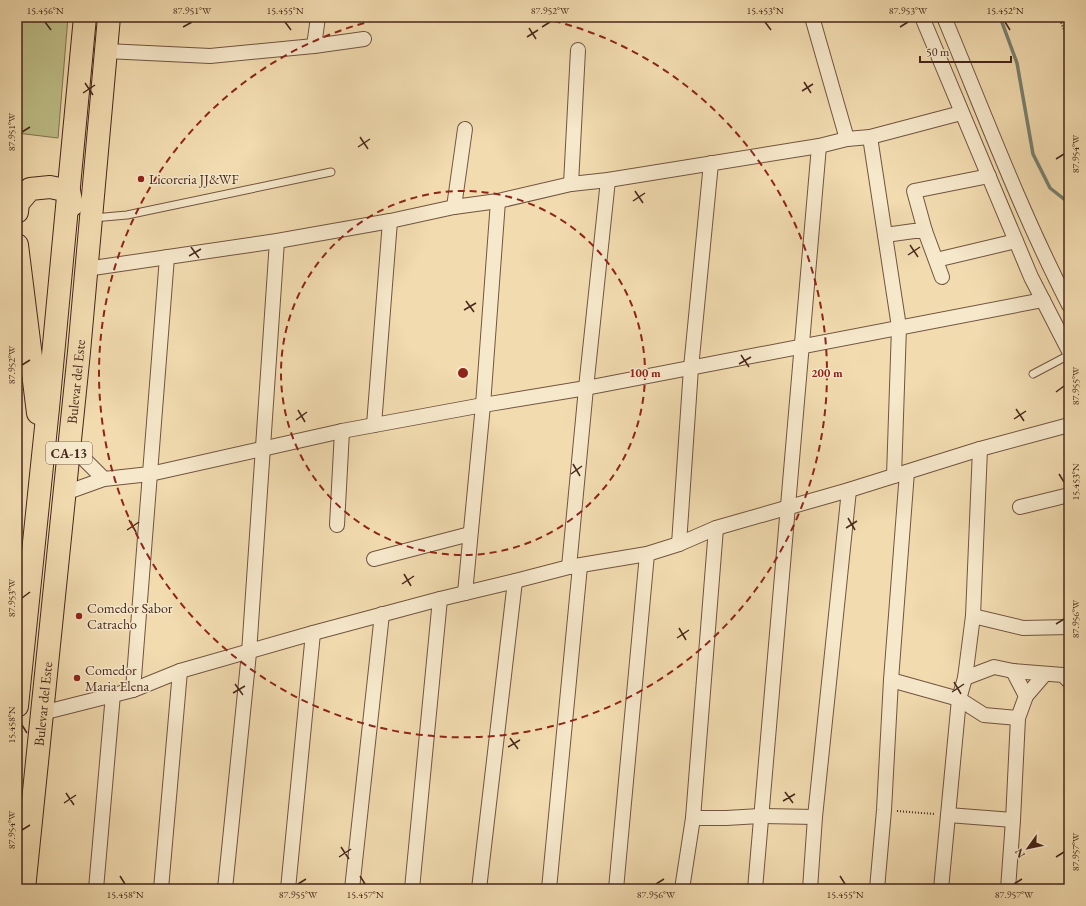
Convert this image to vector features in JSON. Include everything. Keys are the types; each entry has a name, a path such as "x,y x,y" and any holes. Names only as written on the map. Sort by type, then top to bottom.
{"highway":[{"name":"Bulevar del Este","path":"17,706 85,17"},
{"name":"Bulevar del Este","path":"24,889 79,352 109,17"},
{"path":"17,212 18,203 30,189 50,186 69,191 77,224 69,321 79,352"},
{"path":"17,245 43,454"}],"street":[{"path":"314,46 318,17"},
{"path":"812,17 847,139"},
{"path":"922,17 961,113 990,176 1031,277 1069,351"},
{"path":"944,17 1028,221 1069,305"},
{"path":"106,51 210,56 314,46 364,39"},
{"path":"570,184 578,50"},
{"path":"86,269 277,241 390,221 454,207 498,201 570,184 608,180 819,146 847,139 870,137 961,113"},
{"path":"454,207 465,129"},
{"path":"870,137 899,328 901,474 884,810 877,889"},
{"path":"755,889 760,816 819,146"},
{"path":"679,544 690,368 711,163"},
{"path":"942,277 925,231 914,192 990,176"},
{"path":"549,889 575,566 586,388 608,180"},
{"path":"465,593 483,405 498,201"},
{"path":"374,425 390,221"},
{"path":"885,235 925,231"},
{"path":"225,889 249,653 277,241"},
{"path":"936,260 1016,241"},
{"path":"133,690 167,257"},
{"path":"64,493 104,479 150,474 342,431 586,388 1043,300"},
{"path":"42,713 133,690 180,672 382,614 575,566 647,554 679,544 716,528 849,490 980,449 1069,425"},
{"path":"337,525 342,431"},
{"path":"70,444 104,479"},
{"path":"941,889 959,699 965,678 973,616 980,449"},
{"path":"810,889 815,816 849,490"},
{"path":"1020,507 1069,495"},
{"path":"682,889 693,818 716,528"},
{"path":"374,559 470,534"},
{"path":"616,889 647,554"},
{"path":"479,889 515,582"},
{"path":"412,889 440,599"},
{"path":"352,889 382,614"},
{"path":"973,616 1023,628 1069,627"},
{"path":"288,889 313,633"},
{"path":"965,678 994,667 1013,672 1063,675 1069,681"},
{"path":"161,889 180,672"},
{"path":"1013,672 1026,696"},
{"path":"1008,889 1018,718 1026,696 1045,674"},
{"path":"891,680 959,699 984,715 1018,718"},
{"path":"96,889 113,694"},
{"path":"948,815 1013,820"},
{"path":"693,818 815,816"}],"lane":[{"path":"91,218 127,215 331,172"},
{"path":"1033,374 1069,355"}],"path":[{"path":"1059,17 1069,43"},
{"path":"884,810 948,815"}],"green space":[{"path":"17,17 68,17 58,138 17,133"}],"waterway":[{"path":"1000,17 1017,63 1033,154 1050,188 1069,203"}],"place":[{"name":"Licoreria JJ&WF","path":"141,179"},
{"name":"Comedor Sabor Catracho","path":"79,616"},
{"name":"Comedor Maria Elena","path":"77,678"}]}
